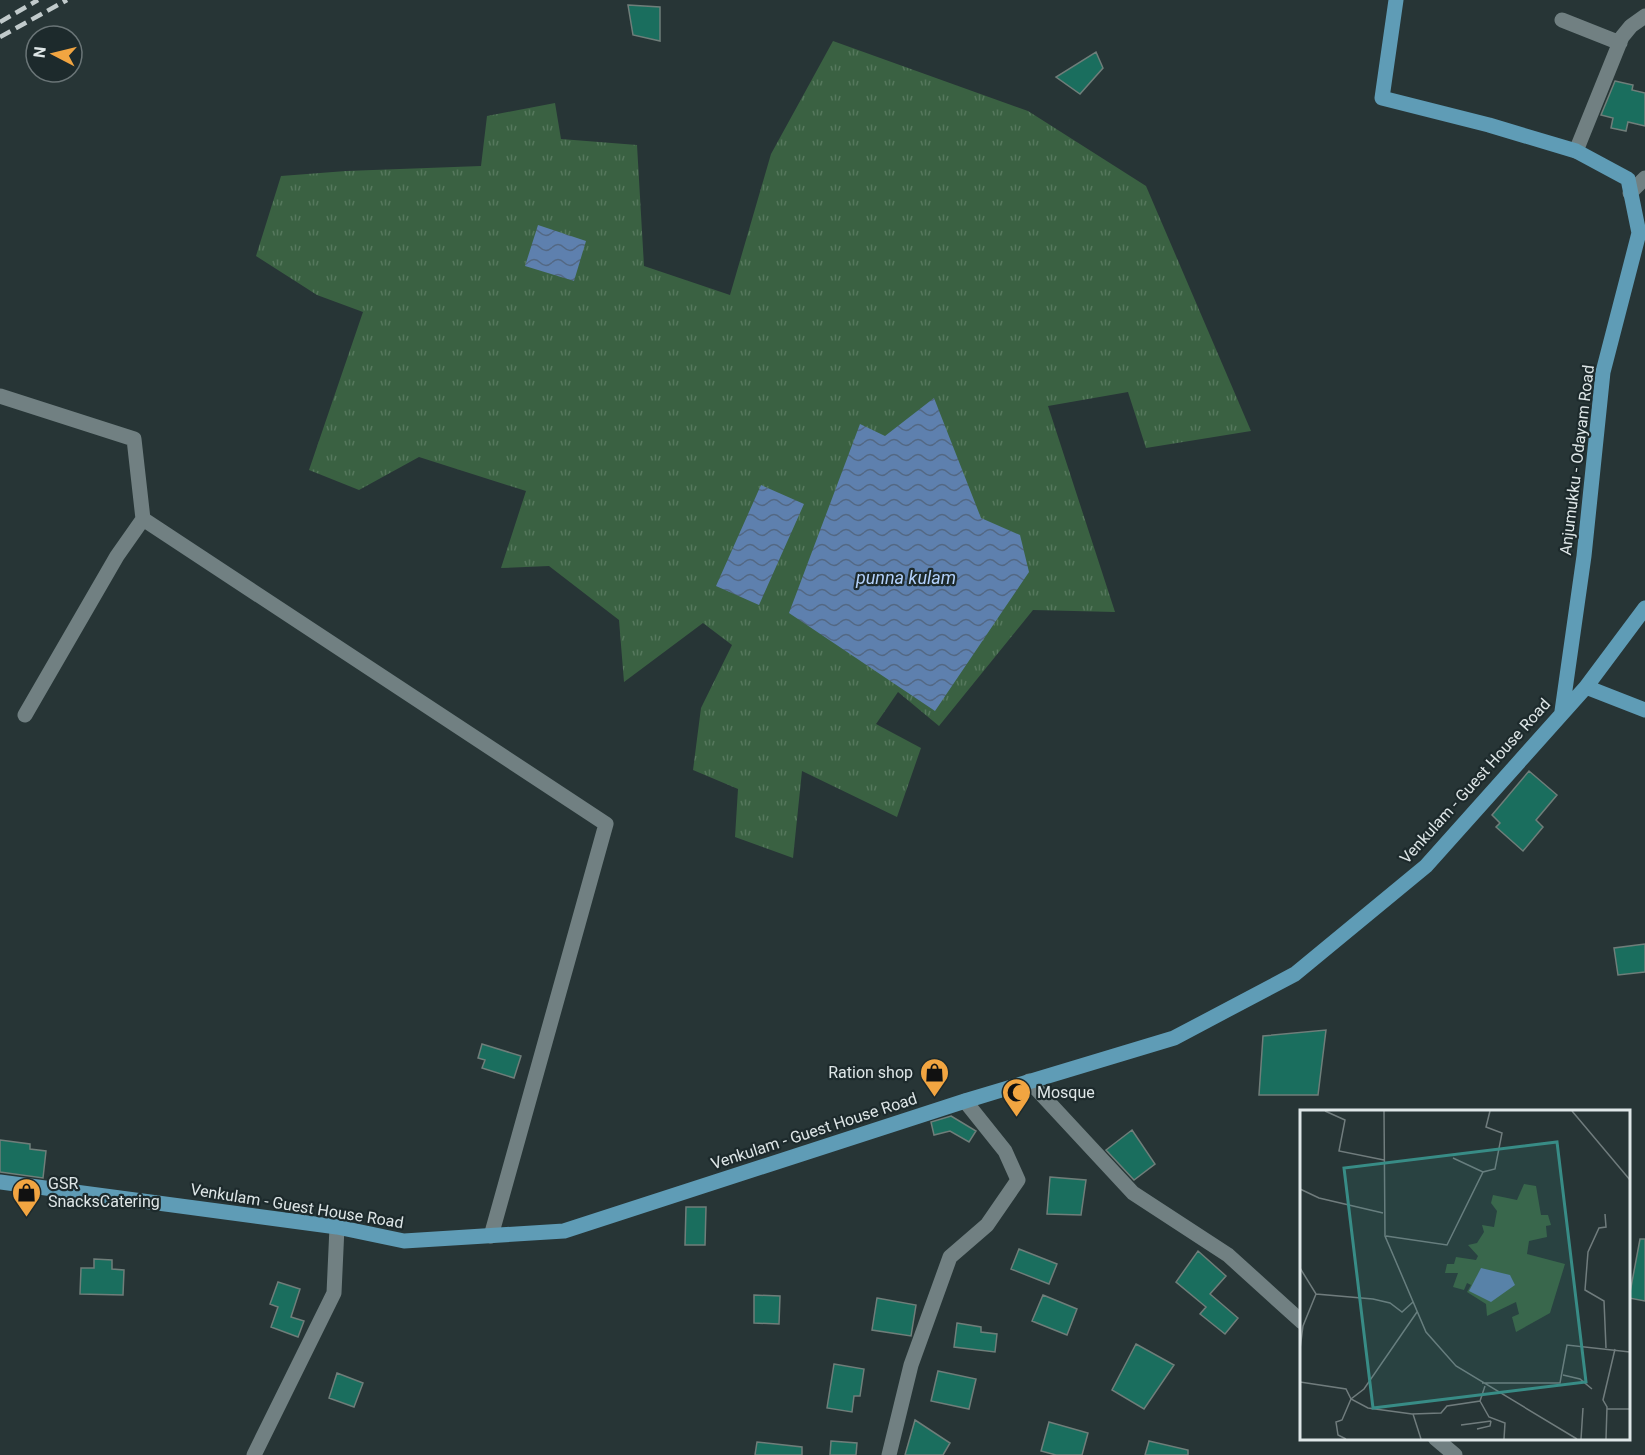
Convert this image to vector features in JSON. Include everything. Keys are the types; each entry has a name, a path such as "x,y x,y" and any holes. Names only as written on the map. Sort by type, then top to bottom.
{"main road":[{"name":"Anjumukku - Odayam Road","path":"1396,0 1382,98 1489,125 1576,152 1628,179 1639,233 1603,372 1584,556 1562,711"},
{"name":"Venkulam - Guest House Road","path":"0,1182 337,1227 404,1241 564,1231 964,1101 1173,1038 1295,974 1426,866 1562,711 1586,687 1645,608"},
{"path":"1586,687 1645,710"}],"street":[{"path":"1576,152 1622,37 1631,26 1645,16"},
{"path":"1562,20 1620,43"},
{"path":"1630,193 1645,178"},
{"path":"0,396 134,439 143,519 117,556 25,715"},
{"path":"143,519 606,824 492,1236"},
{"path":"1029,1081 1133,1193 1228,1255 1300,1321"},
{"path":"890,1455 911,1365 950,1257 987,1225 1018,1180 1005,1150 964,1101"},
{"path":"254,1455 334,1293 337,1227"},
{"path":"1437,1440 1455,1455"}],"green space":[{"path":"833,41 1028,111 1146,186 1251,431 1146,448 1128,392 1048,406 1115,612 1033,610 939,726 898,692 876,724 921,748 897,817 802,771 793,858 735,837 738,789 693,770 701,708 732,645 703,623 624,682 619,620 549,566 501,568 526,491 419,457 359,490 309,470 363,312 317,295 256,256 281,176 481,166 487,116 555,103 561,139 637,145 644,266 730,295 771,154"}],"water":[{"path":"538,225 586,241 574,281 525,266"},
{"name":"punna kulam","path":"934,398 981,518 1020,535 1029,572 935,711 789,613 860,424 885,436"},
{"path":"761,485 804,504 759,605 716,586"}],"building":[{"path":"628,5 660,7 660,41 633,35"},
{"path":"1096,52 1103,68 1080,94 1056,77"},
{"path":"1615,81 1633,85 1632,90 1645,93 1645,126 1628,122 1626,131 1611,128 1613,118 1601,115"},
{"path":"1529,771 1557,795 1536,820 1543,827 1523,851 1496,827 1500,823 1492,815"},
{"path":"1645,944 1645,972 1618,975 1614,948"},
{"path":"1326,1030 1318,1095 1259,1095 1263,1036"},
{"path":"482,1044 521,1056 514,1078 482,1068 485,1060 478,1058"},
{"path":"951,1116 976,1131 969,1142 950,1131 934,1135 931,1122"},
{"path":"1132,1130 1155,1164 1134,1180 1106,1150"},
{"path":"0,1140 30,1144 30,1149 46,1151 43,1178 0,1172"},
{"path":"1050,1177 1086,1180 1081,1215 1047,1214"},
{"path":"686,1207 706,1207 705,1245 685,1245"},
{"path":"1640,1239 1645,1239 1645,1301 1630,1298"},
{"path":"1019,1249 1057,1264 1049,1284 1011,1269"},
{"path":"1198,1251 1226,1276 1210,1294 1238,1318 1225,1334 1200,1314 1206,1307 1176,1282"},
{"path":"94,1259 112,1260 112,1269 124,1270 123,1295 80,1294 81,1268 94,1268"},
{"path":"278,1282 300,1289 291,1317 304,1321 298,1337 271,1327 278,1307 270,1304"},
{"path":"754,1295 780,1296 779,1324 754,1323"},
{"path":"1043,1295 1077,1309 1067,1335 1032,1321"},
{"path":"877,1298 916,1305 911,1336 872,1330"},
{"path":"957,1323 981,1327 981,1332 997,1334 995,1352 954,1347"},
{"path":"1136,1344 1174,1365 1144,1409 1112,1390"},
{"path":"834,1364 864,1369 860,1396 854,1396 852,1412 827,1408"},
{"path":"938,1371 976,1379 969,1409 931,1401"},
{"path":"337,1373 363,1383 354,1407 329,1398"},
{"path":"915,1420 950,1443 943,1455 905,1455"},
{"path":"1049,1422 1088,1433 1082,1455 1056,1455 1041,1451"},
{"path":"831,1441 857,1443 856,1455 830,1455"},
{"path":"1149,1441 1188,1450 1188,1455 1145,1455"},
{"path":"757,1442 802,1447 802,1455 755,1455"}],"railway":[{"path":"0,22 38,0"},
{"path":"0,37 67,0"}],"place":[{"name":"Ration shop","path":"934,1098"},
{"name":"Mosque","path":"1016,1118"},
{"name":"GSR SnacksCatering","path":"27,1218"}]}
